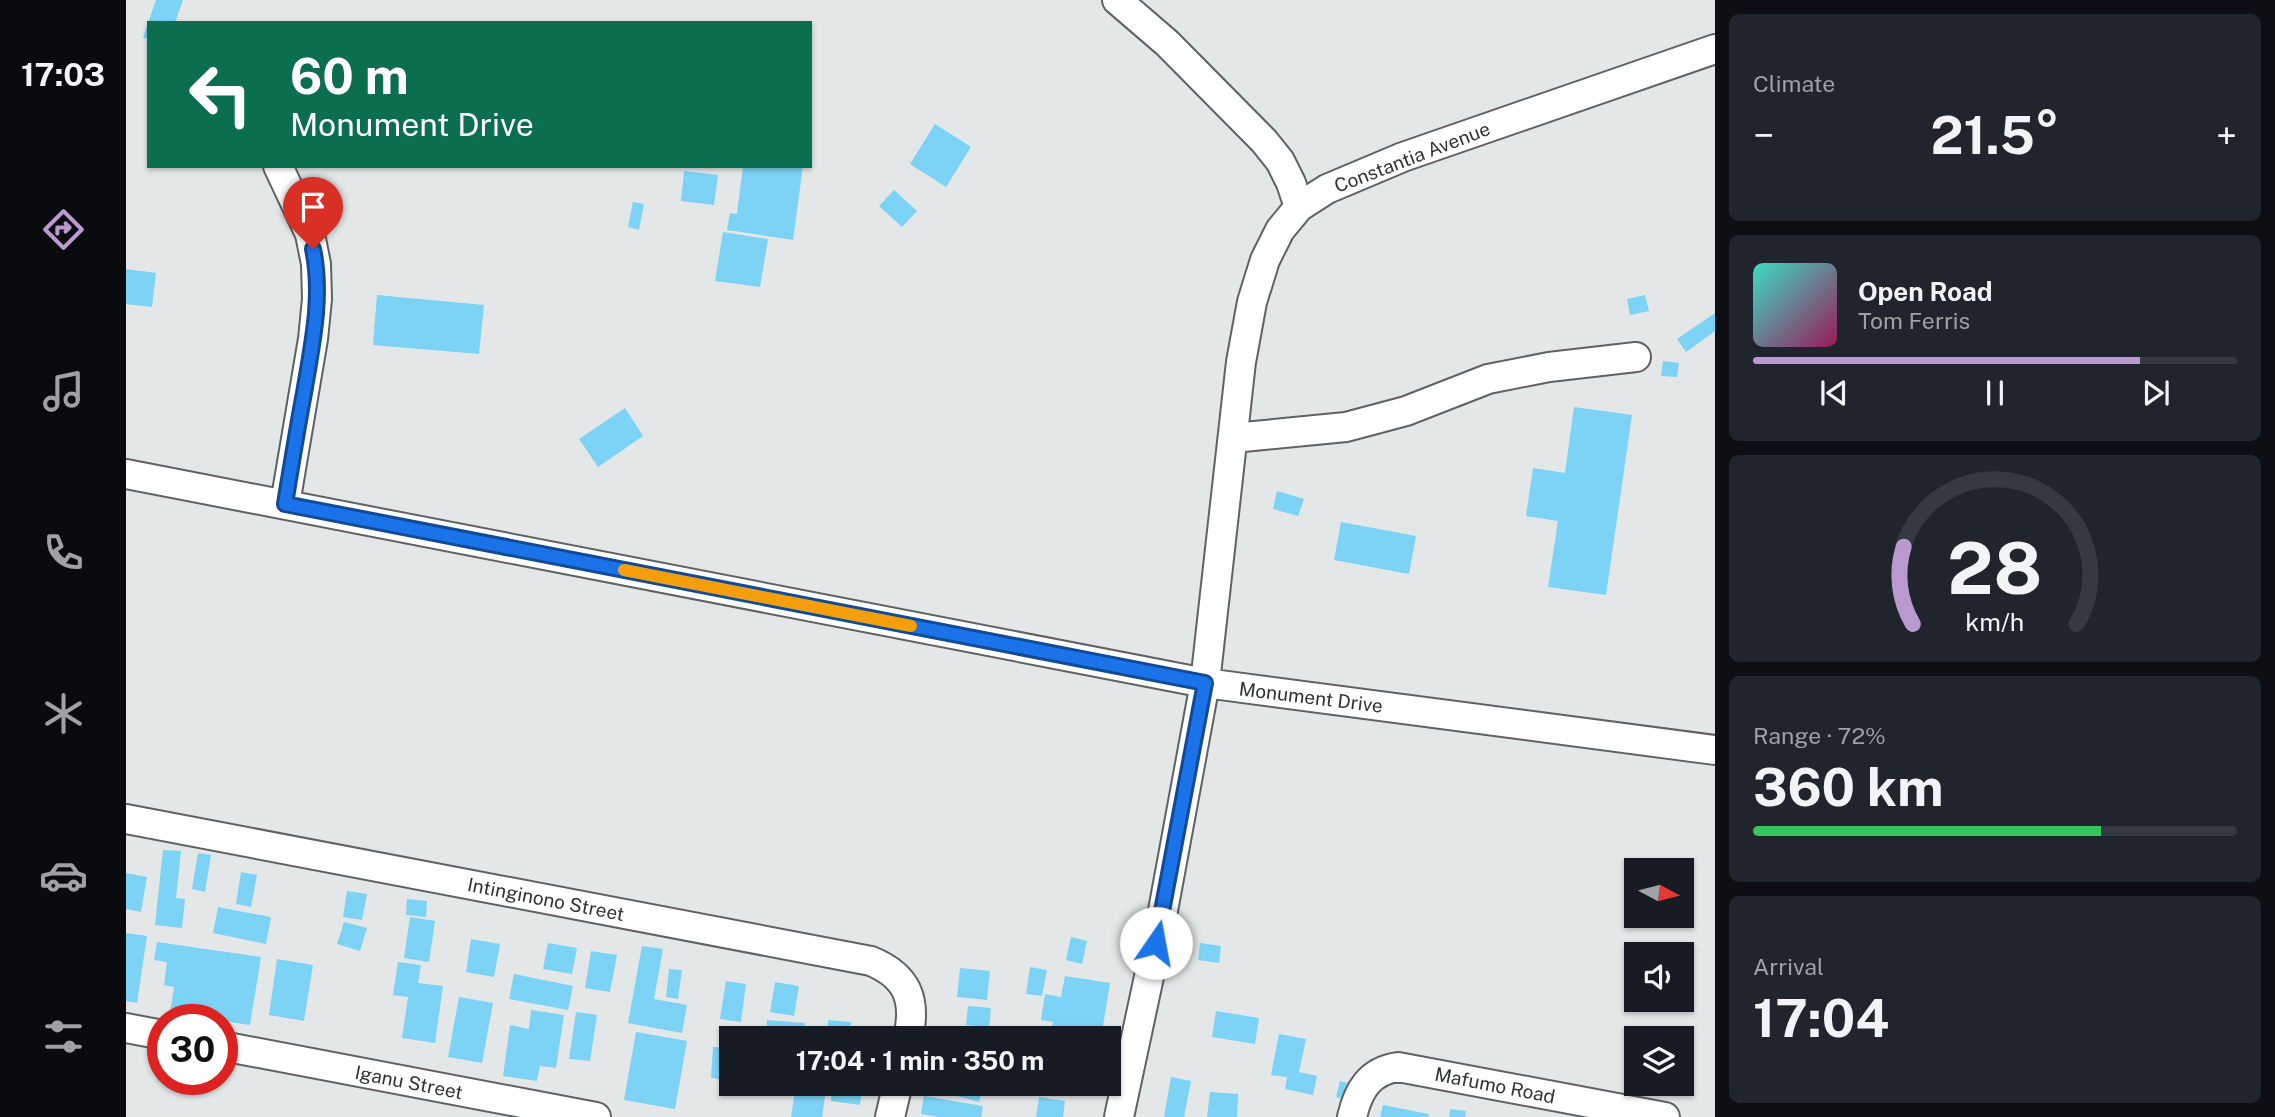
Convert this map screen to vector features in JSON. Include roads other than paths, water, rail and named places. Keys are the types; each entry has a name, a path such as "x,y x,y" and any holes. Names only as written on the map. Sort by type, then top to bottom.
{"street":[{"path":"1117,0 1167,43 1264,141 1280,161 1299,207"},
{"name":"Constantia Avenue","path":"1119,1117 1162,916 1205,683 1241,362 1252,302 1265,260 1280,230 1299,207 1327,189 1403,157 1715,49"},
{"path":"279,168 310,234 316,264 317,299 313,339 285,504"},
{"path":"1233,438 1346,427 1406,411 1488,379 1549,367 1636,357"},
{"name":"Monument Drive","path":"126,474 1205,683 1715,750"},
{"name":"Intinginono Street","path":"126,818 871,961 889,968 907,990 912,1009 910,1026"},
{"path":"126,1028 147,1032"},
{"name":"Iganu Street","path":"238,1049 596,1117"},
{"name":"Mafumo Road","path":"1352,1117 1360,1090 1367,1082 1386,1069 1398,1067 1665,1117"},
{"path":"890,1117 895,1096"}]}
